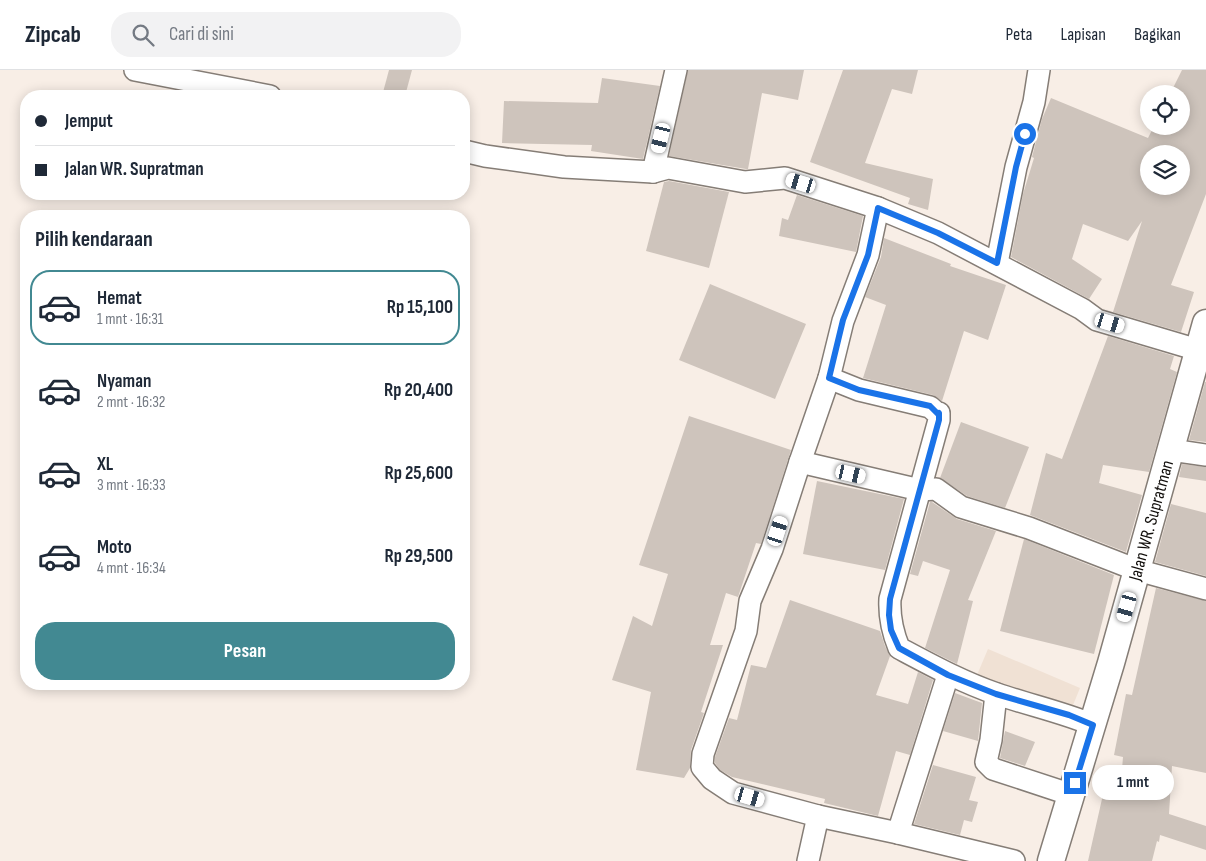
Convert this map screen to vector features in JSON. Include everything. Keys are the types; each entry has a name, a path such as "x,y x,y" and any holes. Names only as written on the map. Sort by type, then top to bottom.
{"main road":[{"name":"Jalan WR. Supratman","path":"1051,861 1093,725 1206,323"}],"street":[{"path":"136,70 239,90"},
{"path":"653,172 676,70"},
{"path":"997,263 1016,167 1034,102 1039,70"},
{"path":"470,152 564,167 653,172 668,168 745,182 785,178 878,208 938,233 1082,309 1096,320 1198,350"},
{"path":"878,208 868,255 843,320 829,378 772,549 750,601 746,630 703,754 702,767 712,779 734,793 818,816 1014,861"},
{"path":"829,378 859,390 930,406 939,413 939,420 890,599 889,615 891,630 899,648 948,675 996,694 1069,715 1093,725"},
{"path":"1171,450 1206,455"},
{"path":"800,462 920,490 936,489 961,507 1029,528 1137,570 1206,589"},
{"path":"898,833 948,675"},
{"path":"996,694 991,740 986,762 992,769 1072,795"},
{"path":"808,861 818,816"}],"shaded area":[{"path":"988,649 1080,688 1069,715 977,675"}],"building":[{"path":"389,70 412,70 407,90 384,90"},
{"path":"688,70 804,70 798,100 762,93 748,169 746,169 669,156"},
{"path":"843,70 918,70 912,94 892,89 865,163 933,179 928,210 908,204 910,198 810,162"},
{"path":"1182,70 1206,70 1206,194 1171,285 1194,292 1181,332 1113,312 1142,221 1128,241 1083,224 1072,259 1102,279 1089,299 1011,257 1023,194 1034,158 1032,157 1042,119 1051,98 1148,138 1150,135 1190,135 1190,85 1174,85"},
{"path":"602,78 660,86 643,159 591,151 592,145 502,143 504,101 598,103"},
{"path":"669,181 729,192 709,268 646,251 664,182"},
{"path":"797,195 863,216 856,252 779,236 782,218 788,220"},
{"path":"884,238 951,264 950,266 1006,285 988,340 964,331 942,401 933,395 863,378 886,305 865,297 881,257"},
{"path":"710,284 806,324 775,399 679,360"},
{"path":"1108,336 1174,356 1170,369 1177,372 1149,472 1103,465 1099,483 1142,495 1126,552 1030,515 1046,453 1062,459"},
{"path":"1205,382 1206,442 1189,440"},
{"path":"689,416 791,450 761,544 756,543 738,597 726,593 710,645 723,645 701,712 704,713 691,750 690,768 684,778 636,770 651,692 612,680 633,616 652,626 668,574 639,565"},
{"path":"961,422 1029,447 1005,508 967,496 940,478"},
{"path":"1182,464 1206,467 1206,481 1179,477"},
{"path":"817,481 904,499 885,570 803,554"},
{"path":"930,502 957,519 996,531 968,600 973,601 957,664 925,648 950,570 923,561 918,576 910,574"},
{"path":"1171,504 1206,513 1206,576 1155,562"},
{"path":"1024,539 1114,575 1094,654 1000,631"},
{"path":"1156,588 1206,601 1206,773 1172,766 1169,814 1206,826 1206,850 1160,835 1152,861 1088,861 1104,790 1120,794 1123,757 1114,755 1126,694 1132,695"},
{"path":"790,600 880,631 890,656 876,695 908,704 918,672 933,680 910,755 896,751 878,816 824,803 825,799 732,777 720,770 715,763 715,757 729,718 737,720 751,665 766,668"},
{"path":"955,693 982,703 978,741 943,731"},
{"path":"1005,731 1035,742 1025,766 1000,758"},
{"path":"933,765 976,777 969,800 978,802 972,822 964,820 960,835 914,824"}],"route":[{"path":"1025,134 1016,167 997,263 938,233 878,208 868,255 843,320 829,378 859,390 930,406 939,413 939,420 890,599 889,615 891,630 899,648 948,675 996,694 1069,715 1093,725 1075,783"}]}
